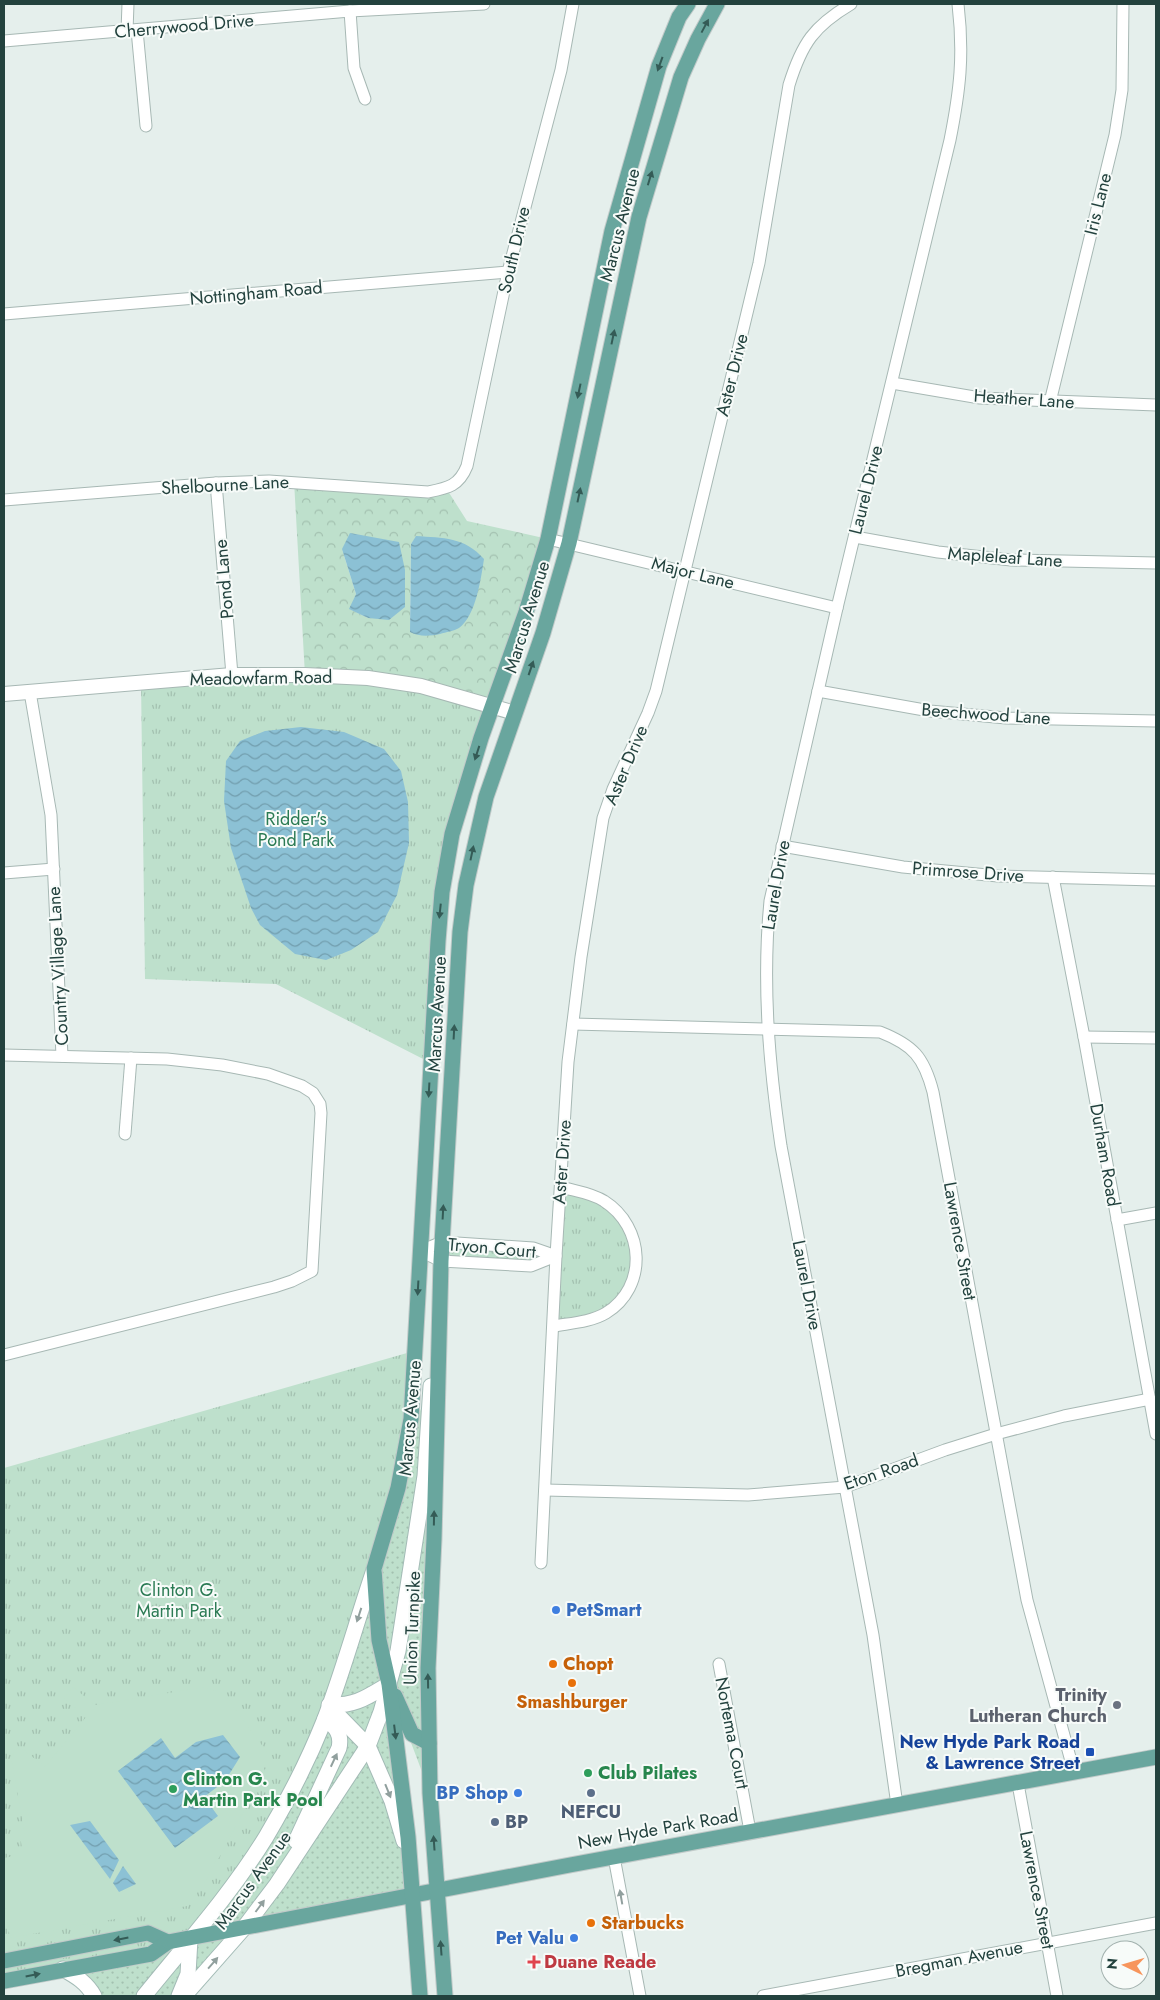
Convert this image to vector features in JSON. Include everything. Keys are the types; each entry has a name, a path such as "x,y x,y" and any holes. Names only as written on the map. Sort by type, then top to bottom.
{"main road":[{"name":"Marcus Avenue","path":"144,1996 223,1901 266,1836 308,1758 327,1712 374,1569 398,1488 411,1419 438,941 448,852 457,815 521,628 548,538 612,231 659,66 680,17 688,4"},
{"name":"Marcus Avenue","path":"184,1996 243,1929 277,1884 368,1746 398,1651 425,1476 441,1261 460,932 466,885 486,797 543,633 569,543 639,217 681,77 698,39 717,4"},
{"name":"Union Turnpike","path":"441,1261 434,1539 428,1668 430,1793 445,1996"},
{"name":"Union Turnpike","path":"374,1569 379,1640 389,1684 410,1859 420,1996"},
{"path":"327,1712 360,1701 389,1684 412,1734 429,1743"},
{"path":"327,1712 334,1712 368,1746 392,1801 410,1859"},
{"path":"277,1884 339,1748 339,1734 327,1712"},
{"name":"New Hyde Park Road","path":"4,1981 151,1954 168,1942 750,1831 1018,1784 1156,1757"},
{"name":"New Hyde Park Road","path":"4,1961 148,1934 168,1942"},
{"path":"178,1996 188,1974 190,1939"},
{"path":"63,1969 79,1978 90,1988 94,1996"}],"street":[{"path":"128,4 146,126"},
{"name":"Cherrywood Drive","path":"4,41 350,11 484,4"},
{"name":"South Drive","path":"446,488 456,483 463,476 467,466 508,272 561,70 573,4"},
{"name":"Aster Drive","path":"541,1563 556,1256 568,1062 580,958 603,818 613,789 648,713 656,691 759,263 789,85 798,59 812,34 830,16 851,4"},
{"name":"Laurel Drive","path":"897,1805 873,1635 773,1095 766,997 766,941 770,901 782,846 837,608 948,150 958,97 962,62 958,4"},
{"name":"Iris Lane","path":"1050,402 1114,134 1122,90 1123,4"},
{"path":"350,11 354,68 365,99"},
{"name":"Nottingham Road","path":"4,314 508,272"},
{"name":"Heather Lane","path":"892,382 980,398 1156,405"},
{"name":"Shelbourne Lane","path":"4,500 216,483 294,481 428,492 446,488"},
{"name":"Pond Lane","path":"216,483 232,675"},
{"name":"Mapleleaf Lane","path":"855,537 938,552 1011,560 1156,563"},
{"name":"Major Lane","path":"548,538 837,608"},
{"name":"Meadowfarm Road","path":"4,694 232,675 368,678 420,686 515,714"},
{"name":"Beechwood Lane","path":"818,691 930,711 1006,718 1156,721"},
{"name":"Country Village Lane","path":"4,1354 274,1287 312,1271 321,1113 320,1104 313,1093 302,1086 268,1074 222,1065 167,1059 62,1056 51,815 30,692"},
{"name":"Primrose Drive","path":"782,846 903,867 998,876 1156,880"},
{"path":"4,873 54,869"},
{"name":"Durham Road","path":"1053,878 1084,1037 1156,1434"},
{"name":"Lawrence Street","path":"573,1024 880,1032 900,1040 922,1061 933,1092 1026,1600 1074,1772"},
{"path":"1084,1037 1156,1038"},
{"path":"4,1055 62,1056"},
{"path":"125,1134 131,1058"},
{"path":"554,1326 590,1319 605,1313 616,1305 628,1290 635,1273 637,1259 633,1233 618,1212 597,1197 561,1187"},
{"path":"1117,1220 1156,1213"},
{"name":"Tryon Court","path":"420,1251 442,1242 533,1248 556,1256"},
{"name":"Tryon Court","path":"420,1251 441,1261 531,1266 556,1256"},
{"name":"Eton Road","path":"545,1490 748,1494 845,1487 945,1450 996,1434 1064,1416 1150,1399"},
{"name":"Nortema Court","path":"719,1664 750,1831"},
{"name":"Lawrence Street","path":"1018,1784 1057,1996"},
{"path":"614,1857 640,1996"},
{"name":"Bregman Avenue","path":"763,1996 1156,1923"}],"green space":[{"path":"294,481 446,488 467,521 548,539 493,707 305,675","holes":["416,537 410,632 411,544","342,549 368,618 350,609 356,594"]},
{"name":"Ridder's Pond Park","path":"368,678 493,707 457,815 431,1063 276,984 145,979 141,682"},
{"path":"561,1187 597,1197 628,1224 635,1273 605,1313 554,1326"},
{"path":"442,1242 556,1256 531,1266 441,1261"},
{"name":"Clinton G. Martin Park","path":"414,1351 411,1419 320,1731 266,1837 190,1939 4,1974 4,1468"},
{"path":"423,1404 424,1515 432,1574 430,1793 390,1687 412,1896 243,1929 184,1996 94,1996 45,1965 407,1442"},
{"path":"73,1687 95,1705 205,1687 224,1694 270,1756 264,1768 265,1771 219,1858 216,1860 206,1881 187,1906 10,1938 4,1901 4,1858 23,1854 20,1836 25,1835 11,1757 19,1746 45,1767 86,1717 64,1698"}],"water":[{"path":"350,533 399,542 405,570 405,607 389,620 368,618 349,609 356,594 342,549"},
{"path":"416,536 453,540 469,546 484,559 474,606 465,622 457,629 428,636 410,632 411,544"},
{"path":"301,727 344,732 384,749 401,771 408,802 409,843 397,895 378,932 351,950 326,960 295,954 260,925 251,908 231,848 224,801 226,761 240,741 265,731"},
{"name":"Clinton G. Martin Park Pool","path":"223,1735 240,1757 225,1781 204,1797 218,1816 175,1848 118,1771 161,1738 175,1758 196,1742"},
{"path":"90,1821 119,1860 110,1879 70,1825"},
{"path":"123,1866 136,1884 119,1892 113,1883"}],"place":[{"name":"PetSmart","path":"556,1610"},
{"name":"Chopt","path":"553,1664"},
{"name":"Smashburger","path":"572,1683"},
{"name":"Trinity Lutheran Church","path":"1117,1705"},
{"name":"New Hyde Park Road & Lawrence Street","path":"1090,1752"},
{"name":"Club Pilates","path":"588,1773"},
{"name":"Clinton G. Martin Park Pool","path":"173,1789"},
{"name":"BP Shop","path":"518,1793"},
{"name":"NEFCU","path":"591,1793"},
{"name":"BP","path":"495,1822"},
{"name":"Starbucks","path":"591,1923"},
{"name":"Pet Valu","path":"574,1938"},
{"name":"Duane Reade","path":"534,1962"}]}
